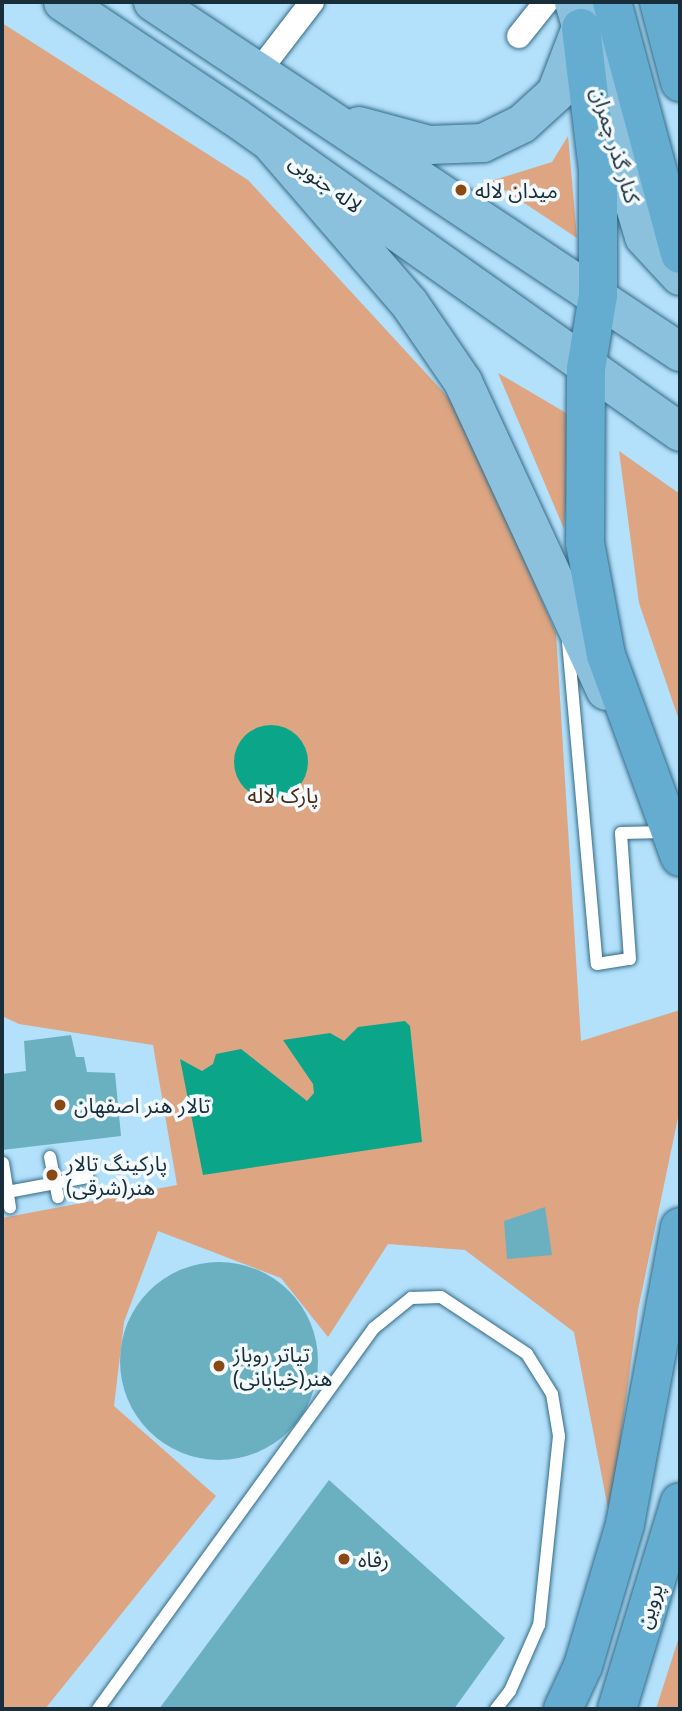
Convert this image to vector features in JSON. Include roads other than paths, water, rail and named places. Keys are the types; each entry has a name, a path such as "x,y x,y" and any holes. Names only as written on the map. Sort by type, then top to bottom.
{"highway":[{"path":"612,2 674,263"},
{"path":"659,2 680,82"},
{"path":"577,15 598,170 598,295 586,369 585,543 606,656 671,835"},
{"path":"563,1709 583,1666 625,1524 680,1227"},
{"name":"پروین","path":"617,1709 680,1502"}],"main road":[{"name":"لاله جنوبی","path":"63,2 272,144 586,369 680,432"},
{"path":"172,7 326,117 598,295 680,352"},
{"path":"326,117 429,145 483,143 522,124 556,93 577,15"},
{"name":"کنار گذر چمران","path":"577,15 644,237 674,263"},
{"path":"272,144 409,303 463,382 671,835"}],"street":[{"path":"259,71 312,2"},
{"path":"519,36 546,2"}],"lane":[{"path":"564,600 597,964 630,959 621,833 671,835"},
{"path":"50,1157 58,1197"},
{"path":"3,1163 5,1192 10,1207"},
{"path":"5,1192 88,1177"},
{"path":"98,1709 374,1328 411,1298 441,1297 527,1354 552,1394 559,1436 539,1625 510,1691 496,1709"}],"place":[{"name":"میدان لاله","path":"461,190"},
{"name":"تالار هنر اصفهان","path":"60,1105"},
{"name":"پارکینگ تالار هنر(شرقی)","path":"52,1175"},
{"name":"تیاتر روباز هنر(خیابانی)","path":"219,1366"},
{"name":"رفاه","path":"344,1559"}],"park label":[{"name":"پارک لاله","path":"283,795"}]}
